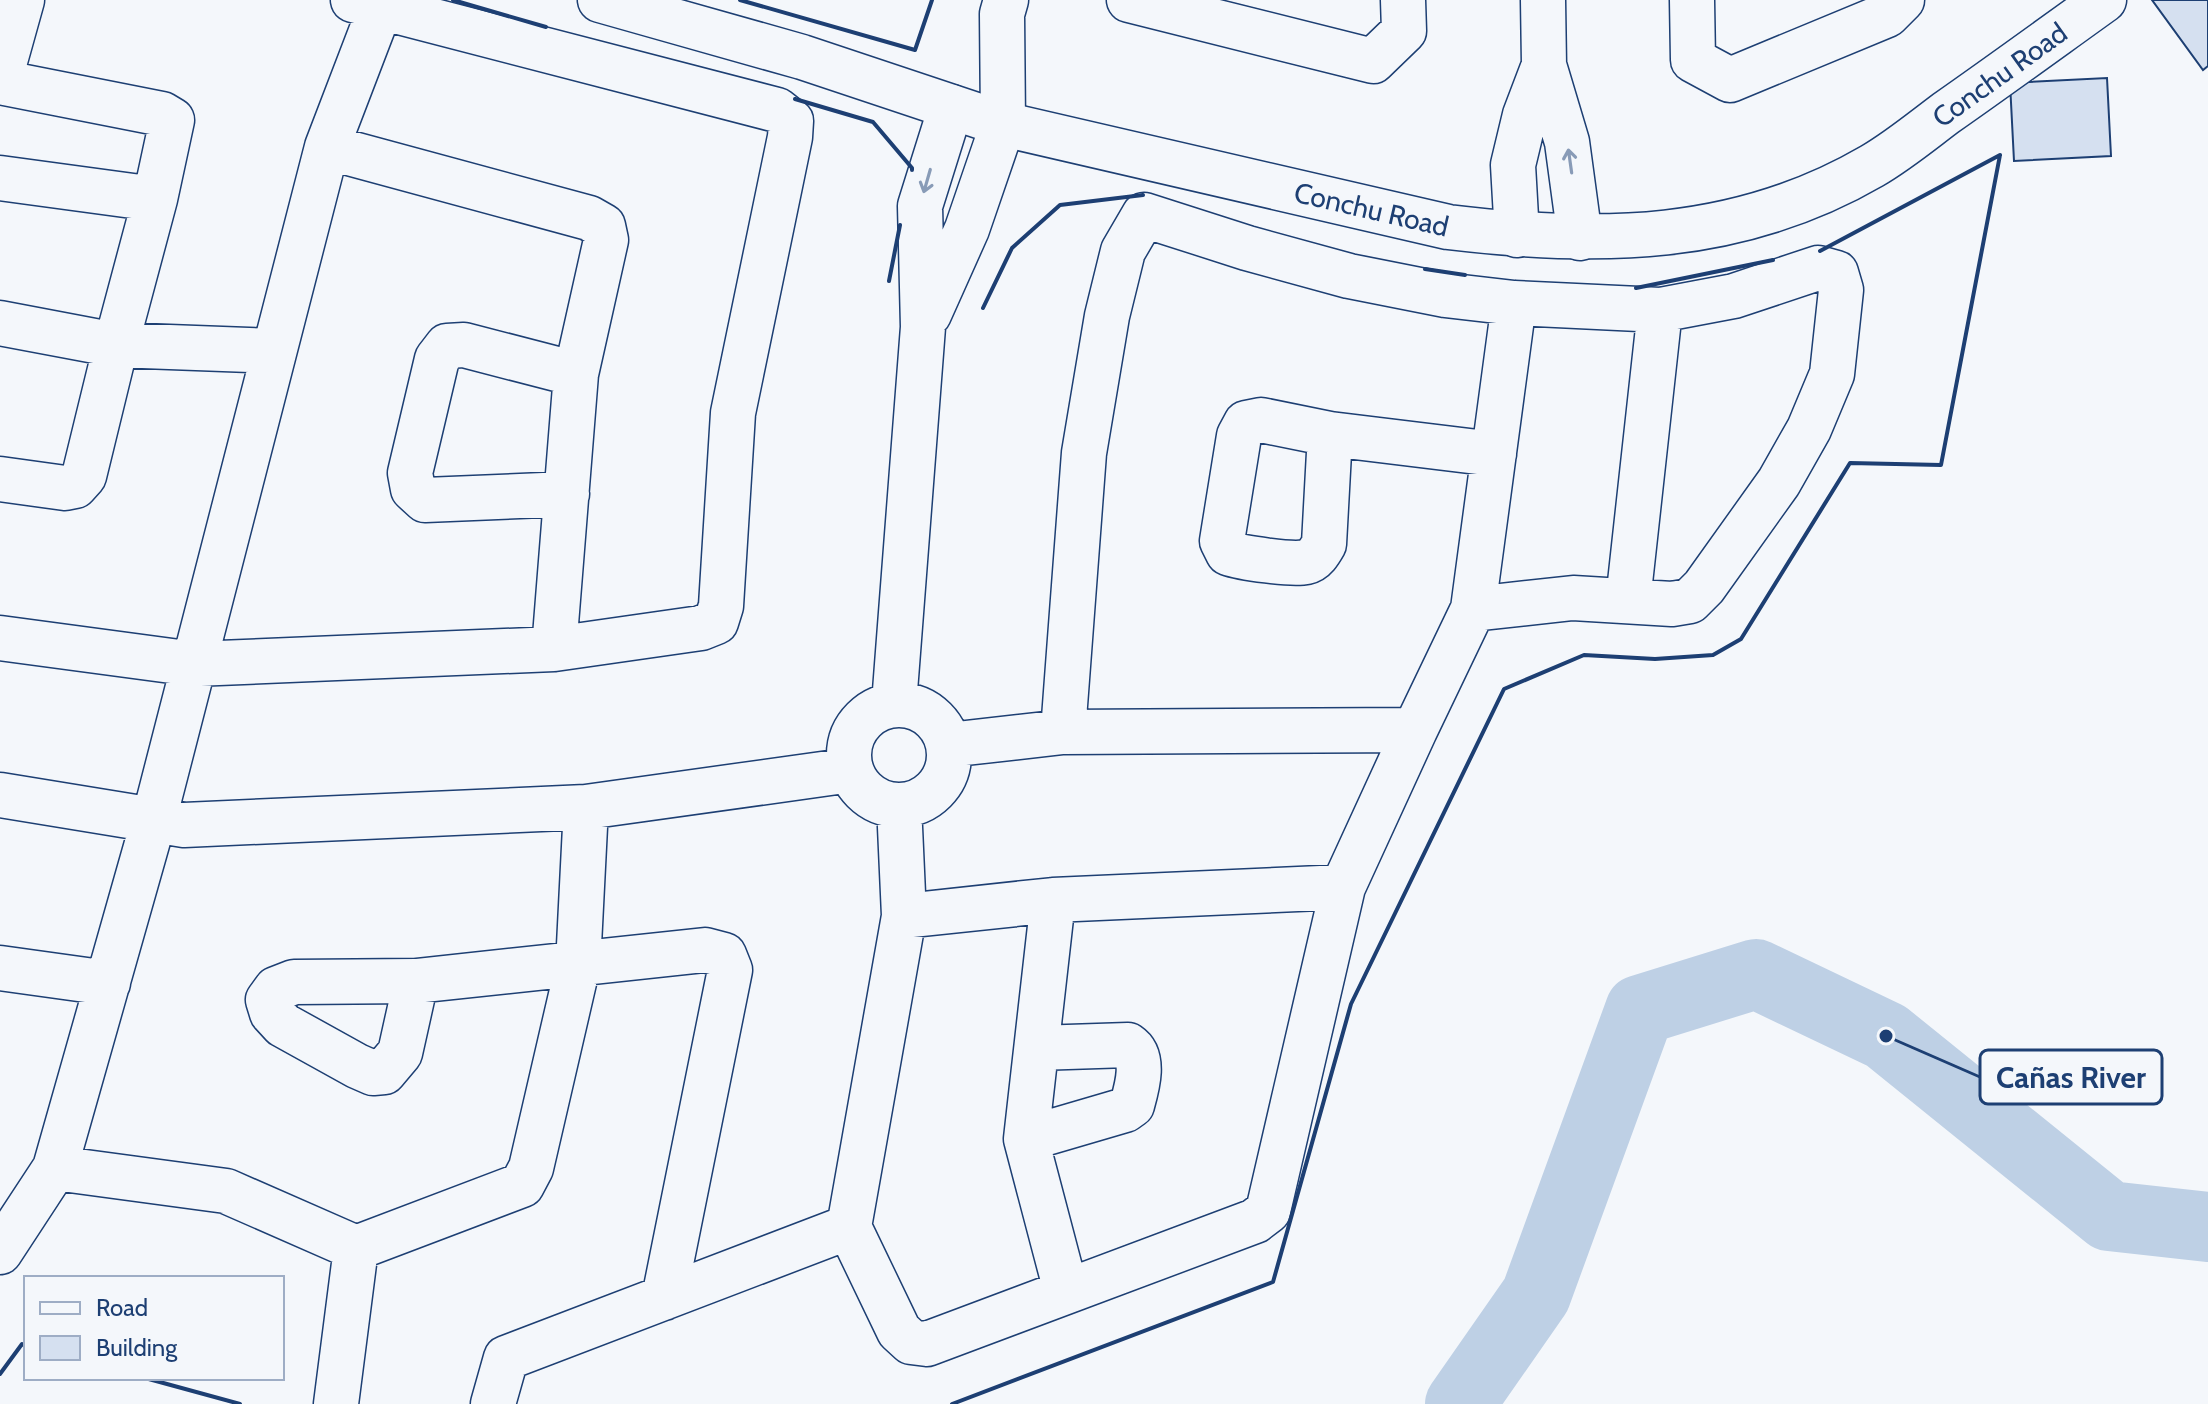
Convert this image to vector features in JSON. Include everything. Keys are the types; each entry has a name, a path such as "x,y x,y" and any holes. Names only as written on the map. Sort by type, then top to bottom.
{"street":[{"path":"0,479 65,488 75,486 84,476 155,199 172,120 162,114 0,80 22,0"},
{"name":"Conchu Road","path":"600,0 802,57 1003,124 1448,227 1580,238 1687,232 1790,206 1873,166 2104,0"},
{"path":"923,327 967,229 1003,124 1002,14 1006,0"},
{"path":"1129,0 1209,10 1373,61 1404,31 1403,0"},
{"path":"1543,0 1544,65 1567,142 1580,238"},
{"path":"1692,0 1693,60 1730,80 1887,15 1902,0"},
{"path":"0,638 194,664 554,649 701,628 716,622 721,606 733,413 791,121 777,110 367,3 327,147 274,351 194,664 154,819 55,1168 0,1252"},
{"path":"1517,235 1513,165 1525,115 1544,65"},
{"path":"894,704 923,327 920,206 951,107"},
{"path":"327,147 589,218 603,226 606,240 576,374 554,649"},
{"path":"0,178 155,199"},
{"path":"1063,732 1084,453 1107,316 1123,251 1144,215 1349,276 1445,295 1514,303 1660,310 1734,296 1818,268 1836,273 1841,290 1832,374 1809,429 1779,482 1704,587 1690,601 1672,604 1573,598 1473,609"},
{"path":"899,805 904,916 849,1227 899,1331 911,1342 927,1344 1255,1221 1268,1211 1343,887 1473,609 1514,303"},
{"path":"1628,601 1660,310"},
{"path":"0,323 116,345 274,351"},
{"path":"567,494 425,500 413,489 410,473 437,359 447,346 464,345 576,374"},
{"path":"1330,434 1494,454"},
{"path":"894,704 912,706 928,714 941,728 948,745 948,762 943,779 931,793 916,802 899,805 869,796 858,785 848,754 852,736 862,721 876,710 894,704"},
{"path":"948,745 1063,732 1415,730"},
{"path":"0,795 184,825 586,807 851,770"},
{"path":"55,1168 226,1191 356,1248 522,1185 531,1168 578,965 586,807"},
{"path":"904,916 1053,900 1343,887"},
{"path":"1053,900 1026,1139 1066,1291"},
{"path":"416,981 705,950 724,955 730,970 664,1298"},
{"path":"0,968 108,983"},
{"path":"1026,1139 1125,1110 1132,1105 1139,1058 1136,1050 1128,1045 1037,1048"},
{"path":"493,1404 506,1358 849,1227"},
{"path":"336,1404 356,1248"}],"building":[{"path":"2152,0 2208,0 2208,66 2203,70"},
{"path":"2107,78 2111,156 2014,161 2010,83"}],"waterway":[{"path":"1460,1404 1536,1295 1640,1010 1756,974 1886,1036 2109,1216 2208,1227"}],"wall":[{"path":"453,0 546,27"},
{"path":"740,0 915,50 932,0"},
{"path":"795,99 873,122 912,170"},
{"path":"1820,251 2000,155"},
{"path":"952,1404 1273,1282 1351,1004 1504,689 1584,655 1655,659 1713,655 1741,639 1850,463 1941,465 2000,155"},
{"path":"983,308 1012,248 1060,205 1143,195"},
{"path":"889,281 900,225"},
{"path":"1636,288 1773,260"},
{"path":"1425,269 1465,275"},
{"path":"0,1374 24,1345"},
{"path":"152,1380 240,1404"}],"place":[{"name":"Cañas River","path":"1886,1036"}]}
